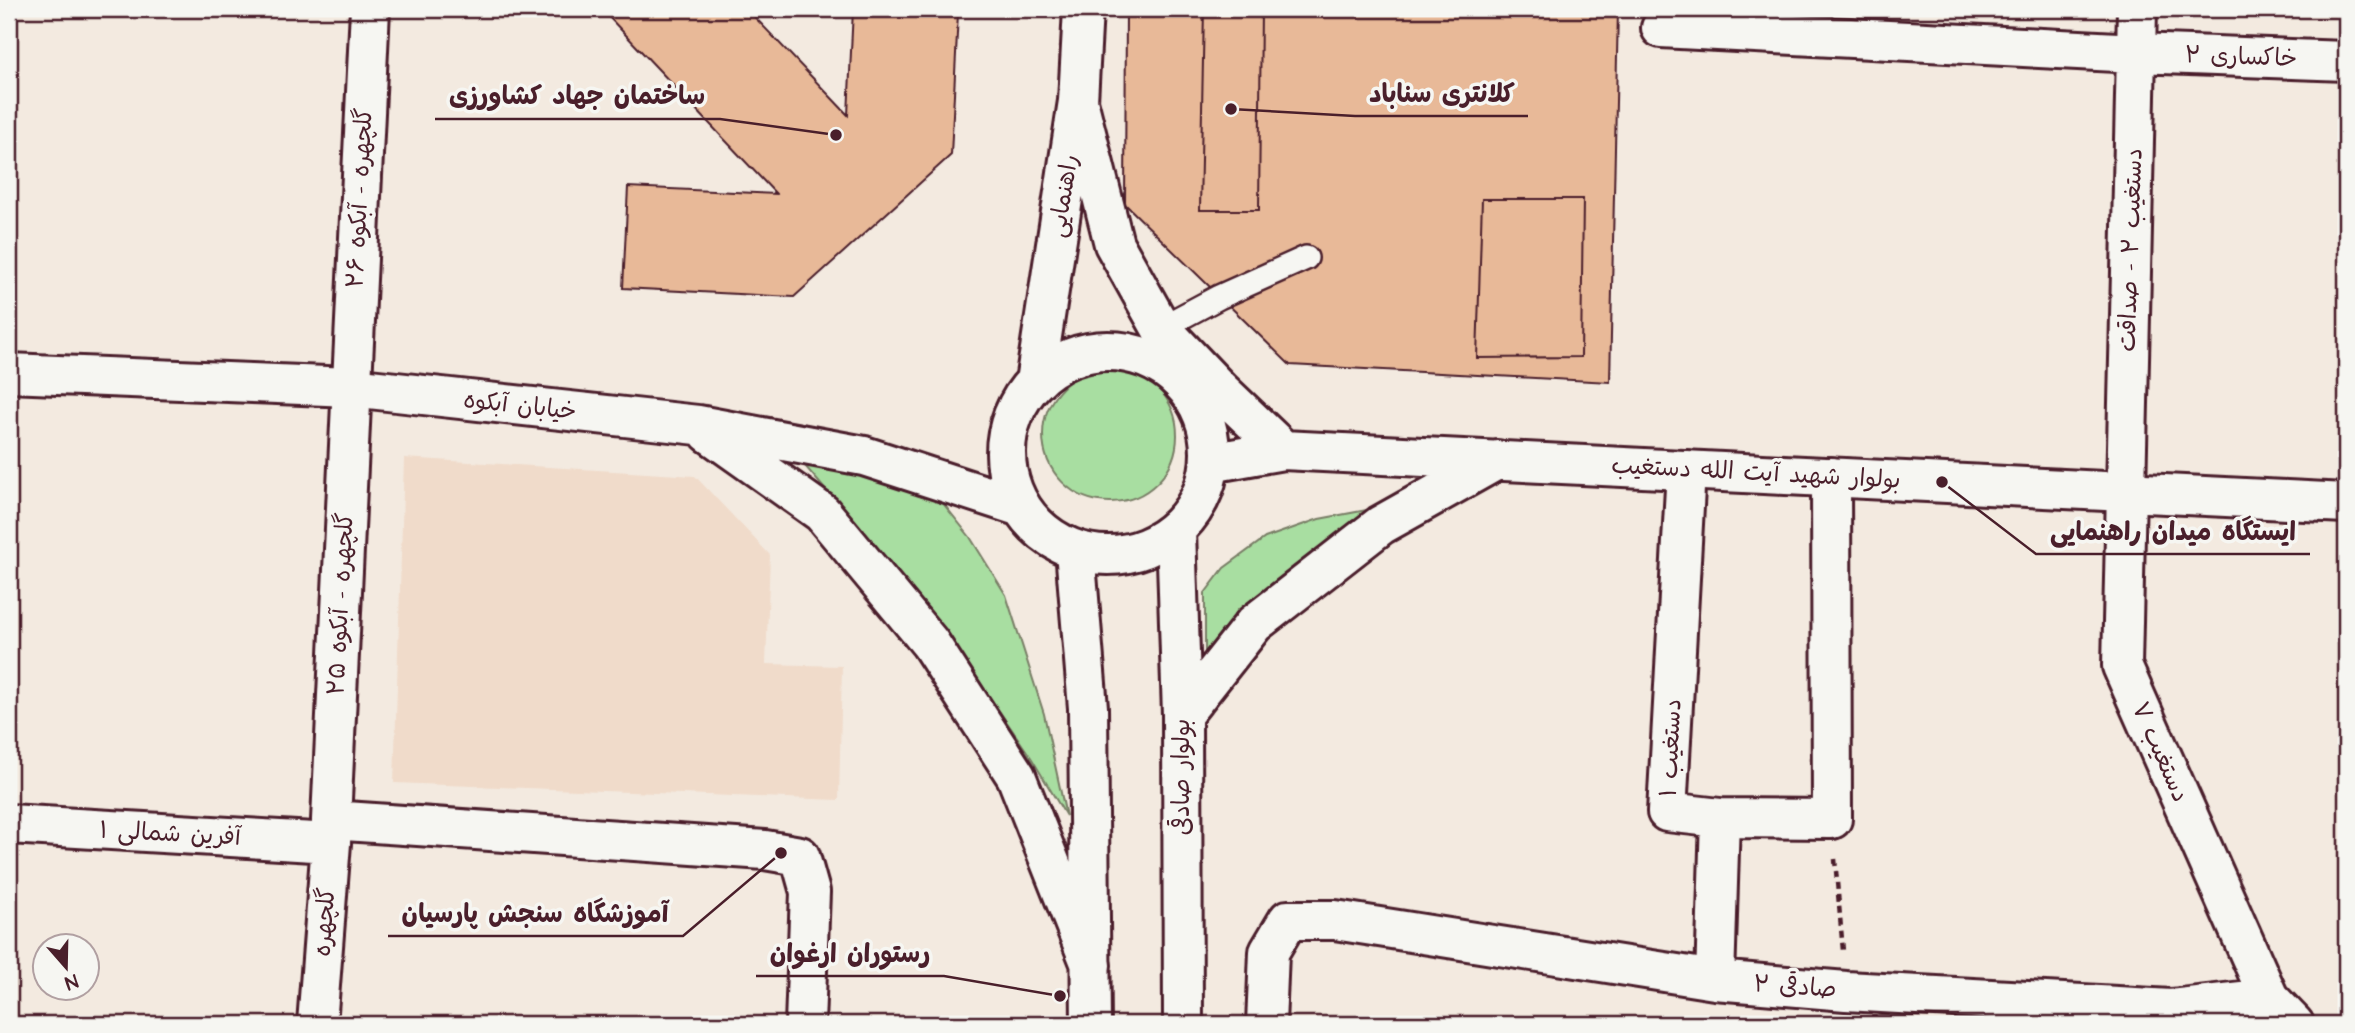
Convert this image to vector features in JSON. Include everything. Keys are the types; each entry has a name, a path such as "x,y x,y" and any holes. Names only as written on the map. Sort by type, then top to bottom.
{"street":[{"name":"گلچهره - آبکوه ۲۶","path":"351,387 370,9"},
{"name":"راهنمایی","path":"1035,382 1078,101 1083,9"},
{"name":"دستغیب ۲ - صداقت","path":"2125,492 2137,9"},
{"name":"خاکساری ۲","path":"1661,28 2136,53 2346,61"},
{"path":"1078,101 1114,244 1161,328 1220,390 1283,450"},
{"path":"1090,352 1122,352 1152,360 1178,378 1198,403 1208,432 1210,463 1204,488 1193,510 1176,530 1154,544 1128,554 1101,555 1074,550 1044,533 1021,507 1007,476 1004,441 1014,409 1035,382 1060,362 1090,352"},
{"name":"خیابان آبکوه","path":"9,373 351,387 698,425 864,456 1021,507"},
{"name":"گلچهره - آبکوه ۲۵","path":"331,831 351,387"},
{"path":"698,425 822,513 930,643 1016,776 1091,965"},
{"name":"بولوار شهید آیت الله دستغیب","path":"1210,463 1283,450 2346,503"},
{"path":"1182,715 1254,624 1381,525 1496,460"},
{"name":"دستغیب ۱","path":"1686,470 1667,812 1720,818"},
{"path":"1715,980 1720,818 1832,819 1831,477"},
{"name":"دستغیب ۷","path":"2125,492 2122,666 2281,1011"},
{"name":"بولوار صادقی","path":"1176,530 1182,715 1183,1024"},
{"path":"1074,550 1088,708 1091,1024"},
{"name":"آفرين شمالى ١","path":"9,824 331,831 751,849 800,856 810,892 805,1024"},
{"name":"گلچهره","path":"317,1024 331,831"},
{"name":"صادقی ۲","path":"1266,1024 1269,951 1288,920 1335,920 1715,980 1846,991 2171,1009 2281,1011"}],"lane":[{"path":"1161,328 1219,297 1306,258"}],"path":[{"path":"1832,819 1846,991"}],"shaded area":[{"path":"404,458 695,476 770,555 766,664 842,666 839,800 394,783"}],"green space":[{"path":"1110,368 1135,373 1157,388 1172,410 1177,435 1172,460 1157,482 1135,497 1110,502 1085,497 1063,482 1048,460 1043,435 1048,410 1063,388 1085,373"},
{"path":"794,453 934,492 970,537 1006,595 1044,714 1066,816 1032,759 940,624"},
{"path":"1383,507 1205,658 1205,593 1224,568 1265,538 1319,519"}],"building":[{"path":"614,9 747,9 848,115 853,9 958,13 951,155 794,297 623,288 628,187 776,194 607,15"},
{"path":"1126,9 1618,9 1610,382 1290,365 1125,204"},
{"path":"1204,9 1261,9 1259,210 1200,210"},
{"path":"1482,199 1583,199 1581,357 1477,358"}],"place":[{"name":"کلانتری سناباد","path":"1231,109"},
{"name":"ساختمان جهاد کشاورزی","path":"836,135"},
{"name":"ایستگاه میدان راهنمایی","path":"1942,482"},
{"name":"آموزشگاه سنجش پارسیان","path":"781,853"},
{"name":"رستوران ارغوان","path":"1060,996"}]}
